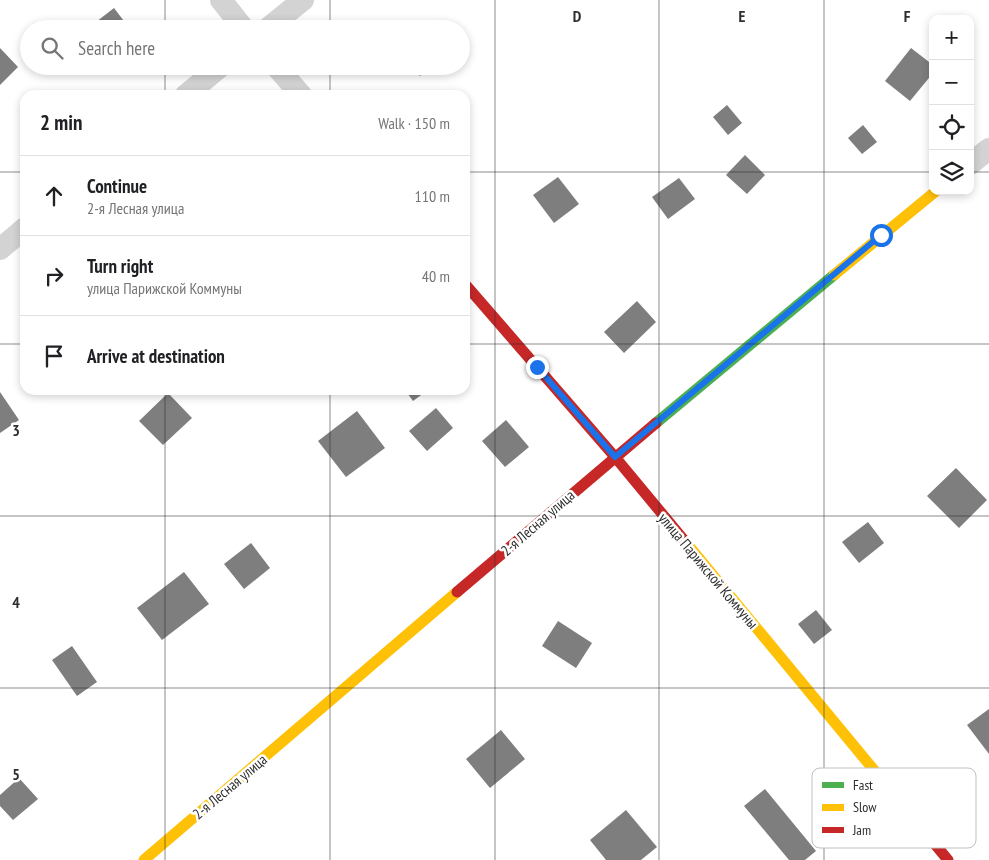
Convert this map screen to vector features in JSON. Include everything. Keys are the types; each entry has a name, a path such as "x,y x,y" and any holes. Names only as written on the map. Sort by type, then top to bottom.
{"street":[{"path":"221,0 237,20"},
{"path":"278,20 303,0"},
{"path":"192,90 210,75"},
{"path":"284,75 297,90"},
{"path":"974,161 989,149"},
{"name":"2-я Лесная улица","path":"144,860 615,457 931,195"},
{"path":"0,249 20,232"},
{"name":"улица Парижской Коммуны","path":"470,290 615,457 872,768"},
{"name":"улица Парижской Коммуны","path":"938,848 948,860"}],"building":[{"path":"114,8 123,20 99,20"},
{"path":"0,48 18,67 0,85"},
{"path":"911,48 929,62 929,78 910,101 885,81"},
{"path":"727,105 742,123 728,135 713,117"},
{"path":"863,125 877,142 862,154 848,138"},
{"path":"745,155 765,175 747,194 726,175"},
{"path":"558,177 579,204 554,223 533,195"},
{"path":"679,178 695,199 668,219 652,197"},
{"path":"637,301 656,322 624,353 604,332"},
{"path":"0,392 19,420 0,433"},
{"path":"166,395 170,395 192,418 163,445 139,421"},
{"path":"409,395 421,395 413,401"},
{"path":"436,408 453,428 427,451 409,431"},
{"path":"357,411 385,448 346,477 318,441"},
{"path":"506,420 529,447 505,467 482,441"},
{"path":"956,468 987,500 959,528 927,496"},
{"path":"868,522 884,543 859,563 842,542"},
{"path":"251,543 270,568 244,589 224,564"},
{"path":"184,572 209,604 162,640 137,608"},
{"path":"816,610 832,630 814,644 798,624"},
{"path":"558,621 592,643 576,668 542,646"},
{"path":"72,646 97,682 77,696 52,660"},
{"path":"989,709 989,754 967,725"},
{"path":"501,730 525,759 490,788 466,759"},
{"path":"19,778 38,799 13,820 0,806 0,795"},
{"path":"765,789 816,851 805,860 789,860 744,806"},
{"path":"626,810 657,847 641,860 606,860 590,840"}],"traffic: fast":[{"path":"656,423 834,275"}],"traffic: slow":[{"path":"834,275 931,195"},
{"path":"683,539 872,768"},
{"path":"144,860 457,592"}],"traffic: jam":[{"path":"470,290 615,457 683,539"},
{"path":"457,592 656,423"},
{"path":"938,848 948,860"}],"route":[{"path":"537,367 615,457 881,235"}]}
